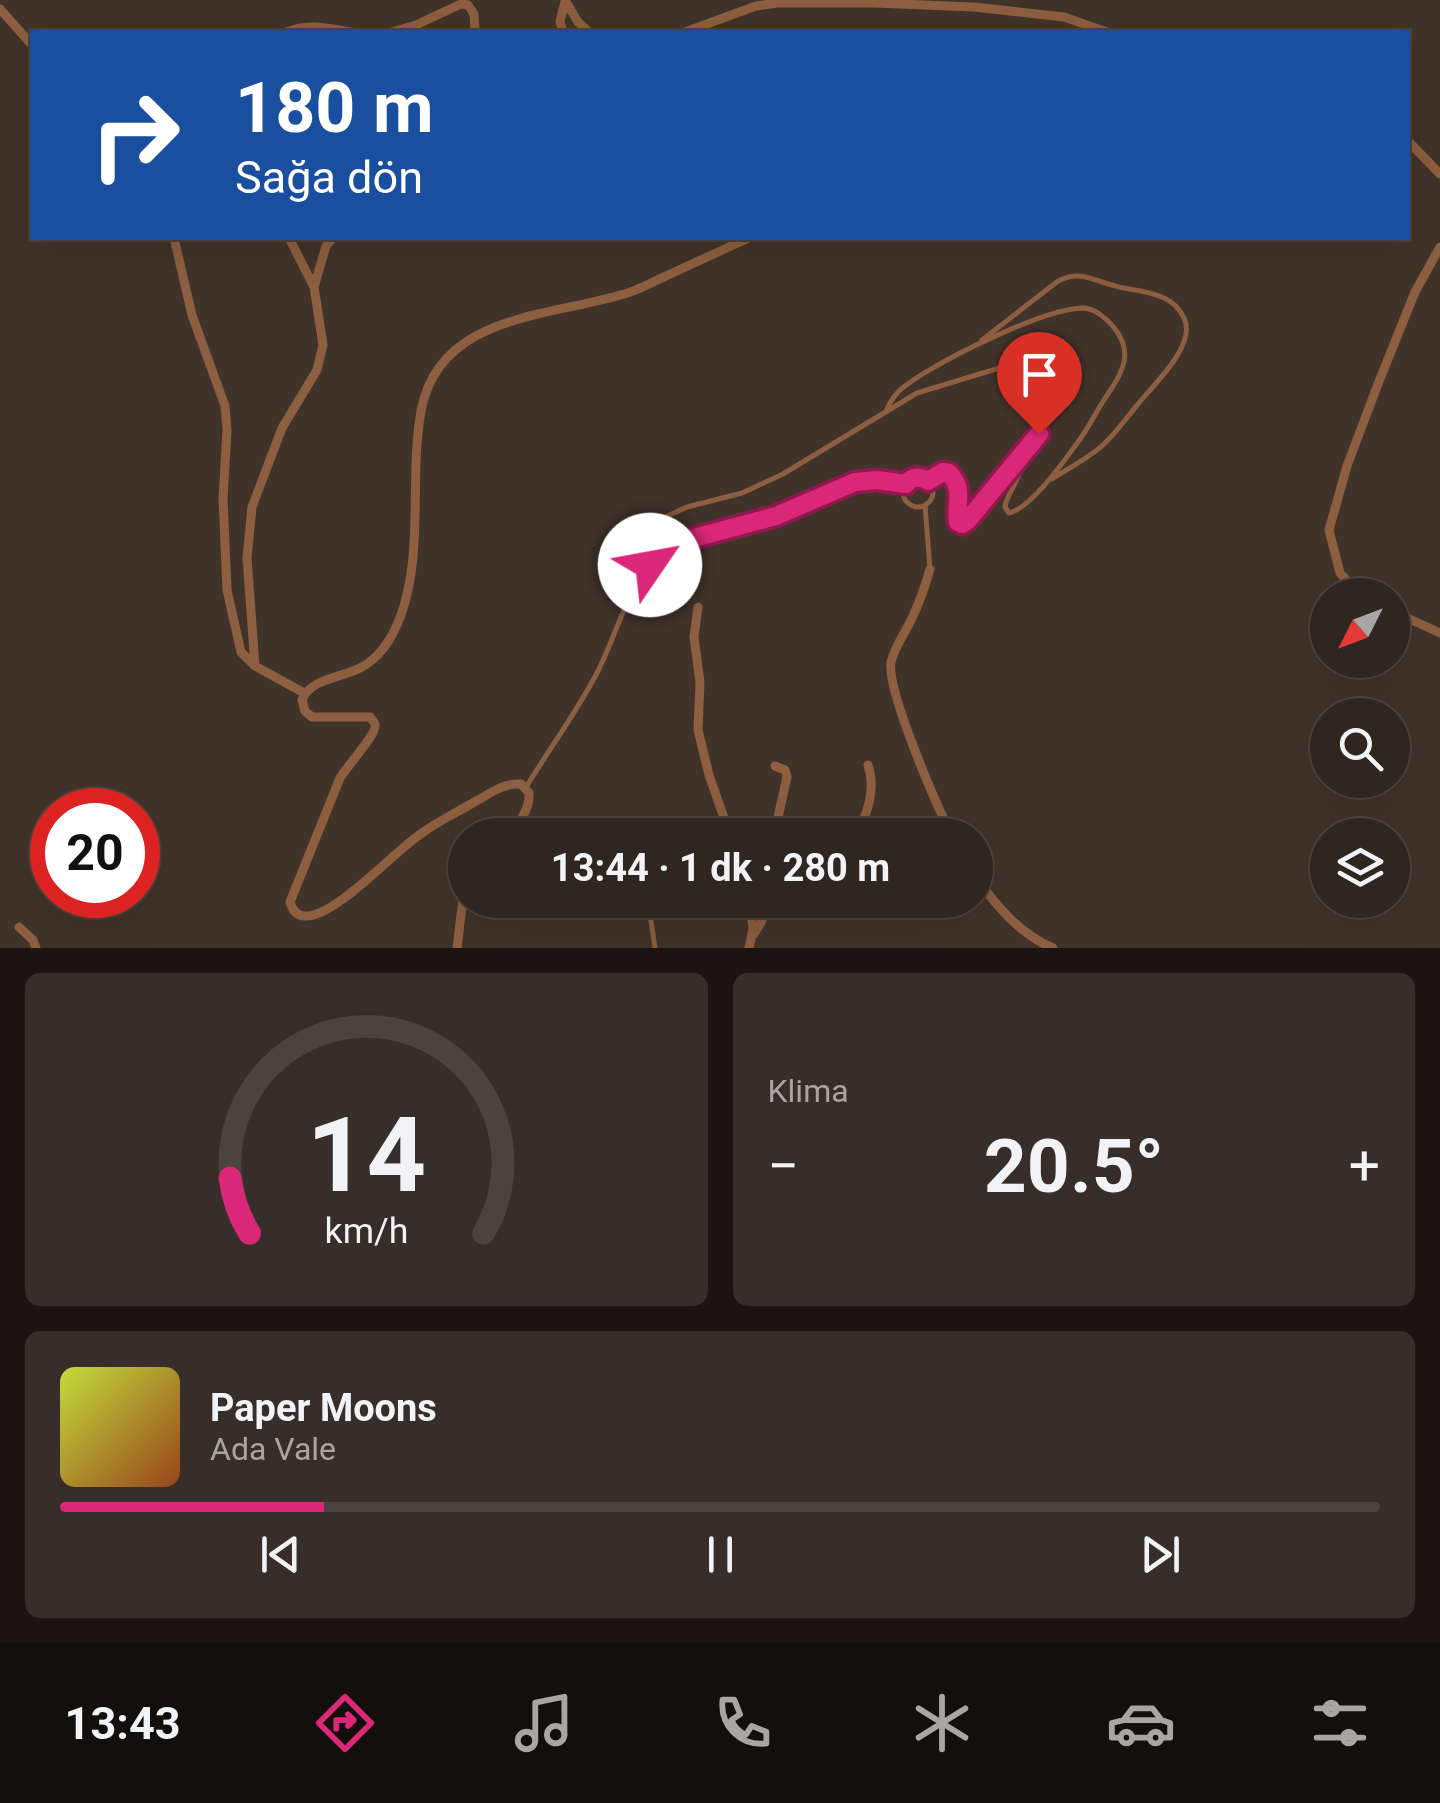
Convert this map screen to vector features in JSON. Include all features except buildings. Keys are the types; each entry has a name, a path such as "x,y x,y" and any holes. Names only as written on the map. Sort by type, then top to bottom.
{"street":[{"path":"562,30 560,22 565,0"},
{"path":"565,0 588,30"},
{"path":"690,30 758,3 874,2 1064,17 1101,30"},
{"path":"399,30 460,4 468,5 474,14 475,30"},
{"path":"0,9 30,43"},
{"path":"290,30 322,26 341,30"},
{"path":"1410,142 1440,174"},
{"path":"175,240 192,315 225,406 222,499 227,590 241,652 255,666 304,693"},
{"path":"255,666 247,558 252,508 282,428 316,370 323,346 314,287 291,240"},
{"path":"314,287 331,240"},
{"path":"522,818 529,792 514,783 504,786 418,835 325,910 305,916 297,914 290,902 340,778 370,740 376,724 370,717 362,716 312,717 302,706 304,693 320,682 360,668 377,656 401,615 411,579 420,416 426,387 441,362 471,337 532,314 626,294 746,240"},
{"path":"1345,578 1328,530 1347,466 1415,292 1440,247"},
{"path":"930,570 890,668 929,789 944,818"},
{"path":"698,607 694,637 700,682 698,730 724,818"},
{"path":"1410,619 1440,633"},
{"path":"863,818 871,794 868,765"},
{"path":"774,766 785,770 787,778 778,818"},
{"path":"993,898 1017,923 1053,948"},
{"path":"457,948 461,918"},
{"path":"750,918 752,936"},
{"path":"749,948 763,918"},
{"path":"18,927 36,948"}],"lane":[{"path":"885,412 907,385 976,345 1070,274 1154,293 1168,300 1184,318 1187,334 1171,364 1101,447 1046,482"},
{"path":"976,345 1055,314 1085,308 1096,311 1116,329 1125,365 1119,379 1079,440 1046,482 1014,513 1006,510 1006,502 1024,464 1024,452"},
{"path":"526,787 596,675 630,599 661,552 675,543 776,516 855,482 906,484 916,478 928,481 943,472 958,483 956,520 962,524 1047,424 1049,398 1031,372 1006,366 918,393 783,474 663,518 655,526 650,565"},
{"path":"928,481 933,492 926,505 930,570"},
{"path":"906,484 904,495 908,502 926,505"},
{"path":"651,918 655,948"}],"route":[{"path":"650,565 675,543 776,516 864,480 906,484 914,478 928,481 943,472 949,473 958,483 956,518 962,524 1039,434"}]}
